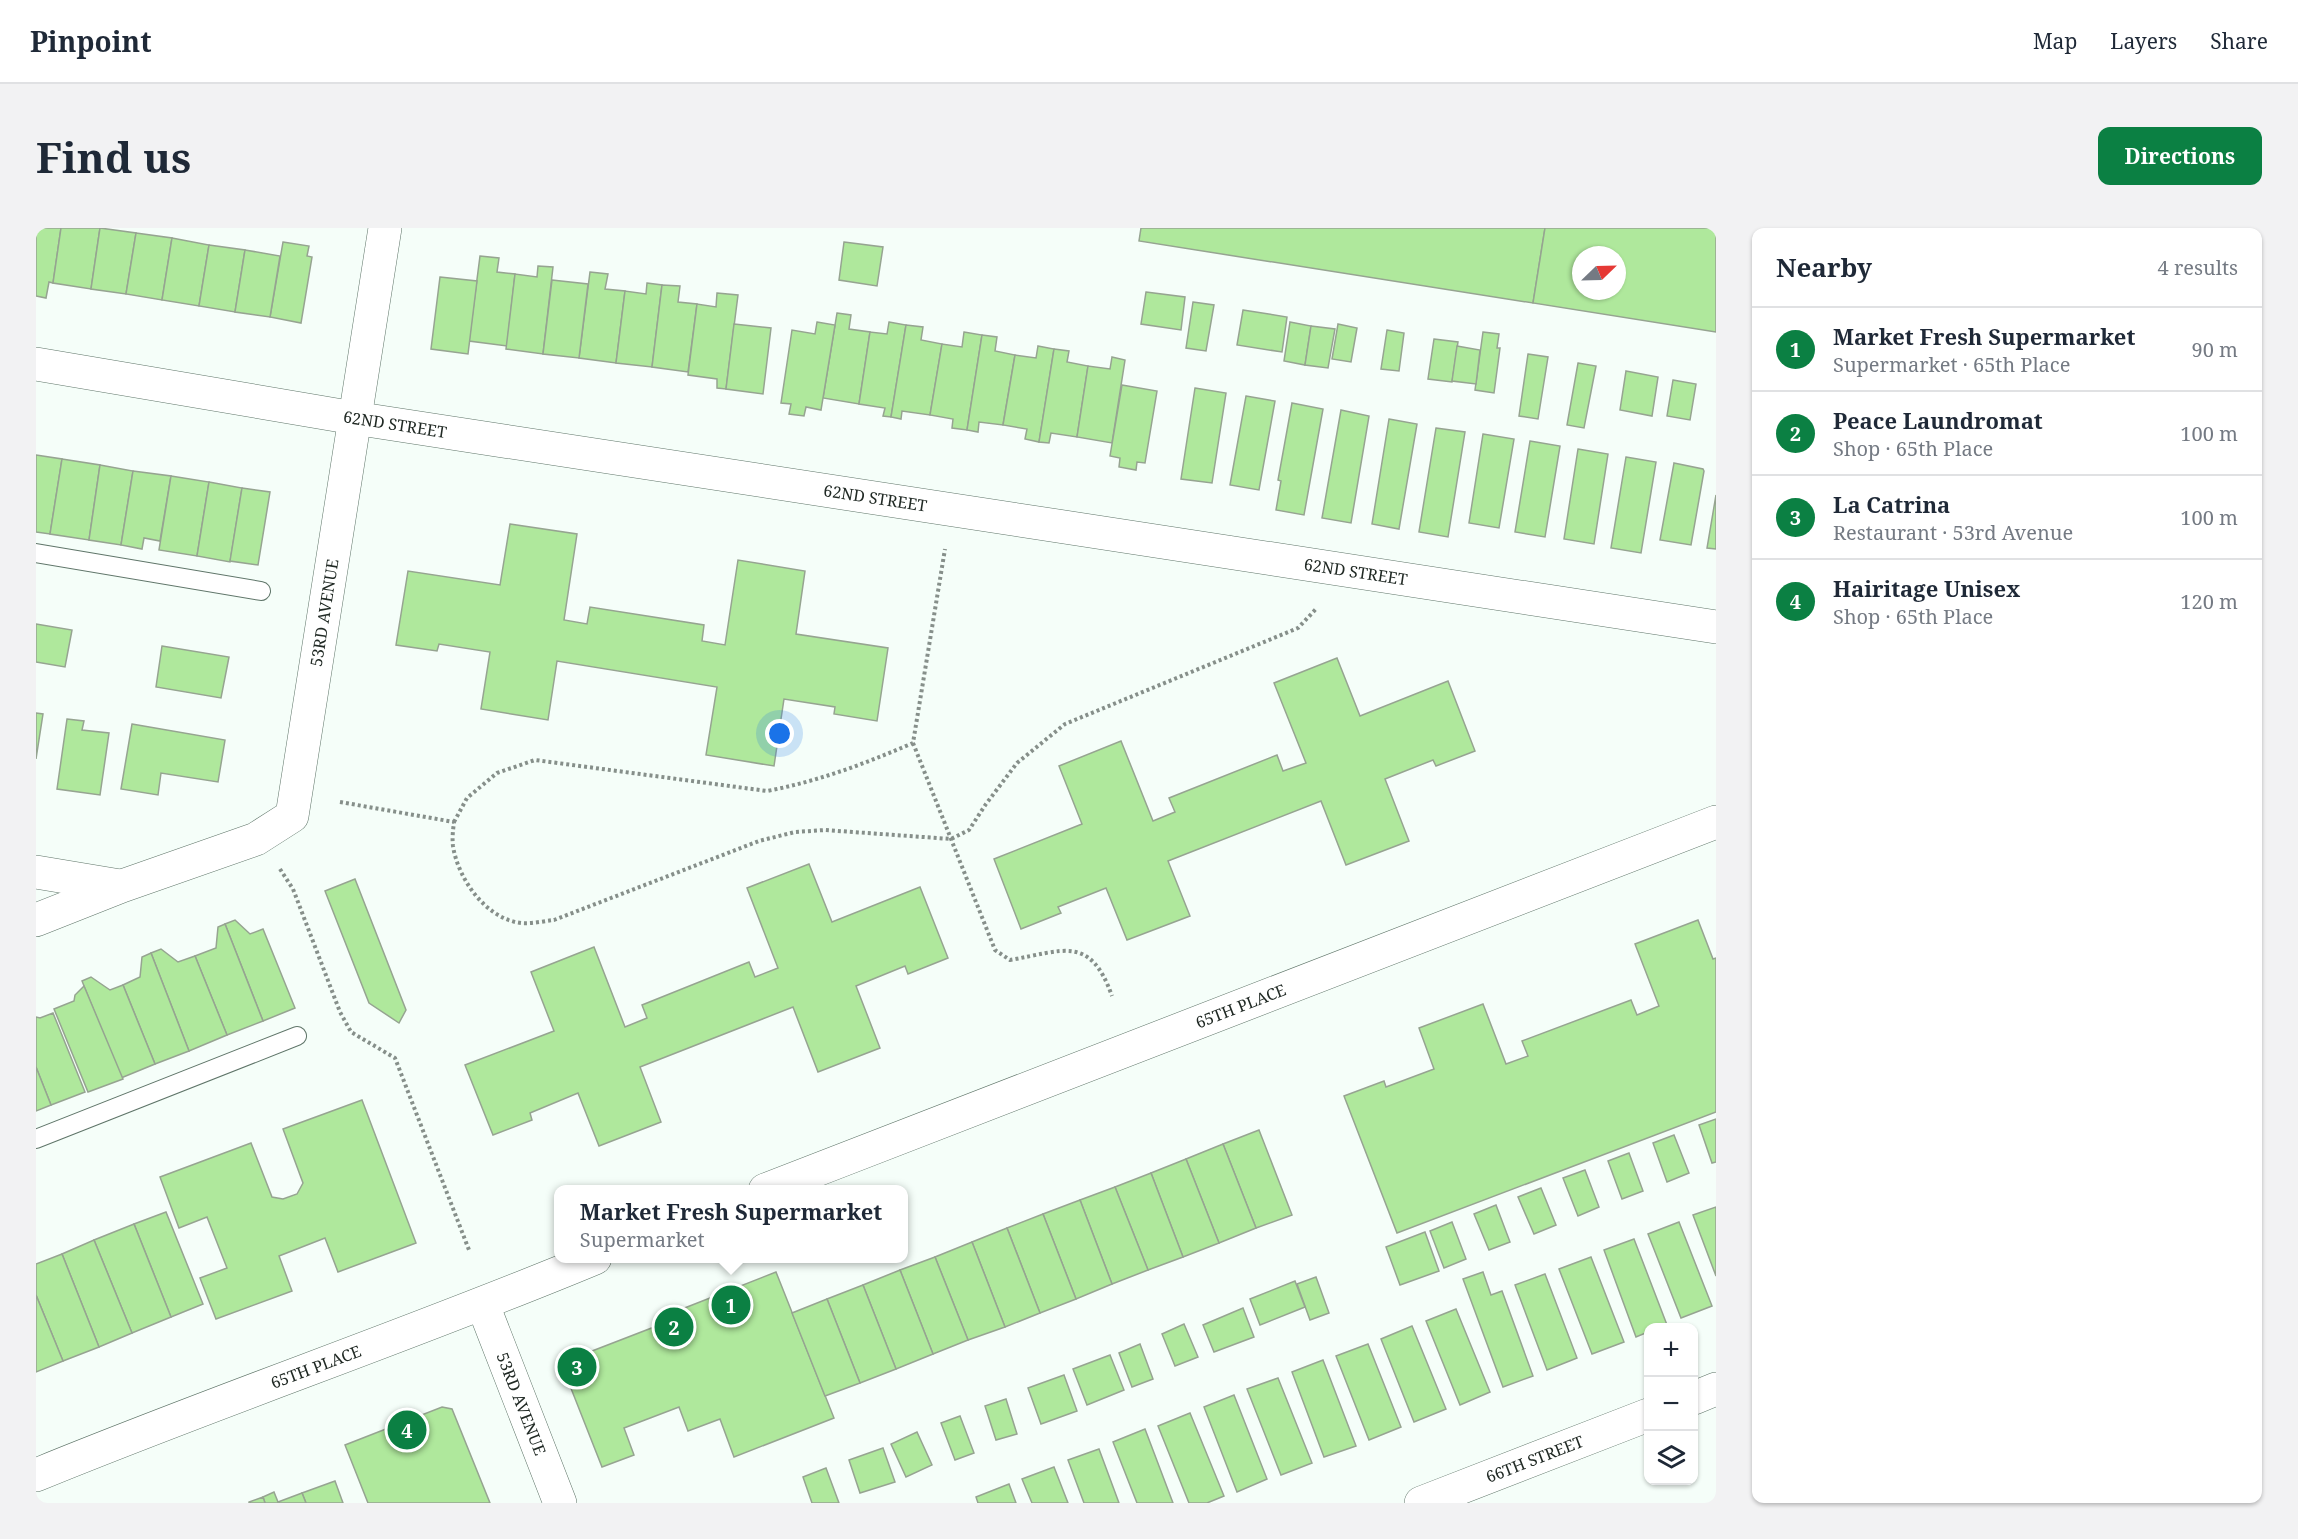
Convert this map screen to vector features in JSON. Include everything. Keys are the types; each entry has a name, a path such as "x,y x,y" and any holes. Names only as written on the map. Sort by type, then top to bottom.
{"street":[{"name":"53RD AVENUE","path":"36,920 122,886 256,839 292,816 384,228"},
{"name":"62ND STREET","path":"36,364 354,417 1716,627"},
{"name":"65TH PLACE","path":"778,1185 1716,822"},
{"path":"36,873 122,886"},
{"name":"65TH PLACE","path":"36,1475 312,1368 483,1305 583,1263"},
{"name":"53RD AVENUE","path":"483,1305 560,1503"},
{"name":"66TH STREET","path":"1421,1503 1644,1417"}],"lane":[{"path":"36,553 261,591"},
{"path":"36,1139 297,1036"}],"path":[{"path":"945,549 913,743 995,950 1010,960 1076,950 1094,960 1105,977 1112,996"},
{"path":"913,743 852,769 803,784 767,791 535,760 497,773 467,798 454,822 453,844 459,869 473,893 492,912 520,923 554,920 759,841 795,832 825,830 951,839 969,830 1017,763 1065,724 1298,628 1316,609"},
{"path":"340,802 454,822"},
{"path":"276,864 292,889 340,1012 351,1032 395,1058 469,1250"}],"building":[{"path":"36,228 61,228 53,283 49,282 46,298 36,296"},
{"path":"61,228 100,228 91,289 53,283"},
{"path":"100,228 136,233 126,294 91,289"},
{"path":"1141,228 1545,228 1533,303 1139,241"},
{"path":"1545,228 1716,228 1716,332 1533,303"},
{"path":"136,233 172,238 162,300 126,294"},
{"path":"172,238 209,245 199,306 162,300"},
{"path":"283,242 309,246 307,256 312,257 301,323 270,317"},
{"path":"844,242 883,247 877,286 839,280"},
{"path":"209,245 245,250 235,312 199,306"},
{"path":"245,250 280,256 270,317 235,312"},
{"path":"480,256 499,258 497,272 515,274 507,346 469,341"},
{"path":"538,266 553,267 543,354 506,349 515,274 537,277"},
{"path":"590,272 608,274 605,289 625,291 616,363 579,358"},
{"path":"440,277 477,281 468,354 431,349"},
{"path":"552,280 588,284 579,358 543,354"},
{"path":"647,283 662,285 652,367 616,363 625,291 646,294"},
{"path":"662,285 680,286 678,302 697,304 688,372 652,367"},
{"path":"1146,292 1185,297 1181,330 1141,324"},
{"path":"717,293 738,295 726,389 717,388 717,379 688,375 697,304 716,307"},
{"path":"1193,302 1214,305 1206,351 1186,348"},
{"path":"1243,310 1287,317 1282,352 1237,345"},
{"path":"837,313 851,315 849,329 870,332 859,404 823,398"},
{"path":"817,322 835,325 821,410 806,407 804,416 789,414 791,404 781,403 792,330 815,334"},
{"path":"889,322 906,325 891,417 883,416 885,408 859,404 870,332 887,334"},
{"path":"1290,322 1311,326 1305,365 1284,361"},
{"path":"734,324 771,328 763,394 726,389"},
{"path":"1338,324 1357,328 1351,362 1332,359"},
{"path":"906,325 923,327 921,340 942,344 930,415 902,411 901,419 891,417"},
{"path":"1311,326 1335,329 1328,368 1305,365"},
{"path":"1387,330 1404,333 1399,371 1381,369"},
{"path":"964,332 982,335 967,430 952,428 953,419 930,415 942,344 962,347"},
{"path":"1483,332 1499,334 1497,348 1500,348 1494,393 1475,390"},
{"path":"982,335 997,337 995,351 1015,355 1003,425 979,422 978,432 967,430"},
{"path":"1434,339 1458,342 1452,382 1428,379"},
{"path":"1038,346 1054,349 1039,442 1025,439 1027,429 1003,425 1015,355 1036,358"},
{"path":"1457,346 1480,350 1476,384 1452,381"},
{"path":"1054,349 1069,351 1067,362 1088,366 1077,437 1051,433 1049,443 1039,442"},
{"path":"1528,354 1548,357 1538,419 1519,416"},
{"path":"1112,357 1125,360 1112,443 1077,437 1088,366 1110,369"},
{"path":"1578,363 1596,366 1584,428 1567,425"},
{"path":"1626,371 1658,377 1652,416 1620,410"},
{"path":"1673,380 1696,384 1690,420 1667,416"},
{"path":"1122,385 1157,391 1145,463 1137,462 1136,470 1119,467 1120,458 1110,456"},
{"path":"1195,388 1226,393 1212,483 1181,479"},
{"path":"1246,396 1275,401 1259,490 1230,485"},
{"path":"1292,403 1323,409 1304,515 1276,510 1281,481 1278,480"},
{"path":"1341,410 1369,416 1351,523 1322,518"},
{"path":"1389,419 1417,424 1399,529 1372,524"},
{"path":"1436,428 1465,432 1448,537 1419,532"},
{"path":"1483,434 1514,439 1499,528 1469,523"},
{"path":"1530,441 1560,446 1545,537 1515,532"},
{"path":"1578,449 1608,454 1594,544 1564,539"},
{"path":"36,455 62,459 50,534 36,532"},
{"path":"1626,457 1656,462 1641,553 1611,548"},
{"path":"62,459 100,465 89,540 50,534"},
{"path":"1674,463 1704,471 1691,545 1660,540"},
{"path":"100,465 133,471 121,545 89,540"},
{"path":"133,471 171,476 160,541 144,538 142,549 121,545"},
{"path":"171,476 209,482 197,556 159,550"},
{"path":"209,482 242,488 230,562 197,556"},
{"path":"242,488 270,492 258,565 230,561"},
{"path":"1716,495 1716,549 1707,548"},
{"path":"510,524 577,534 564,620 587,624 590,607 704,625 702,641 725,645 738,560 805,571 796,634 888,648 877,721 834,714 835,707 784,699 774,766 706,755 717,687 557,661 548,720 481,709 490,652 439,644 437,651 396,645 408,571 500,585"},
{"path":"36,624 72,630 65,667 36,662"},
{"path":"162,646 229,657 221,698 156,687"},
{"path":"1337,658 1360,716 1448,681 1475,751 1436,766 1433,760 1385,779 1409,841 1346,865 1321,801 1168,861 1190,916 1127,940 1106,888 1058,907 1061,913 1021,929 994,859 1082,824 1059,766 1121,741 1153,821 1175,812 1169,798 1277,755 1283,771 1306,763 1274,683"},
{"path":"36,713 43,714 36,759"},
{"path":"67,719 84,721 82,730 109,733 100,795 57,789"},
{"path":"132,724 225,740 218,782 161,773 158,795 121,789"},
{"path":"809,864 832,922 920,887 948,958 908,974 905,966 856,986 880,1048 818,1072 793,1007 640,1067 661,1122 599,1146 578,1093 530,1113 532,1120 493,1135 465,1065 554,1031 531,972 594,947 625,1027 647,1018 642,1005 749,962 755,977 778,968 747,888"},
{"path":"355,879 406,1010 399,1023 369,1003 325,891"},
{"path":"235,920 250,934 263,929 295,1008 263,1021 225,924"},
{"path":"1698,920 1713,959 1716,958 1716,1112 1397,1233 1344,1096 1384,1081 1386,1087 1434,1069 1419,1028 1483,1004 1506,1064 1528,1056 1522,1041 1631,1000 1637,1015 1659,1006 1635,944"},
{"path":"225,924 263,1021 227,1035 195,956 216,948 218,927"},
{"path":"161,949 178,962 195,956 227,1035 189,1051 151,953"},
{"path":"151,953 189,1051 155,1064 123,985 140,977 142,957"},
{"path":"91,977 110,990 123,985 155,1064 121,1078 82,981"},
{"path":"84,986 123,1079 88,1092 54,1009 74,1001 75,995"},
{"path":"53,1013 85,1092 51,1105 36,1067 36,1017 40,1018"},
{"path":"36,1067 51,1105 36,1111"},
{"path":"362,1100 416,1243 338,1272 325,1238 279,1256 292,1291 216,1319 200,1278 227,1268 207,1217 179,1228 160,1177 251,1143 272,1197 283,1199 297,1194 303,1183 283,1129"},
{"path":"1716,1119 1716,1162 1712,1163 1699,1125"},
{"path":"1259,1130 1292,1215 1256,1228 1223,1144"},
{"path":"1674,1135 1689,1173 1667,1182 1653,1143"},
{"path":"1223,1144 1256,1228 1219,1243 1186,1159"},
{"path":"1629,1153 1643,1191 1622,1199 1608,1161"},
{"path":"1186,1159 1219,1243 1183,1257 1151,1173"},
{"path":"1585,1170 1599,1207 1578,1216 1563,1178"},
{"path":"1151,1173 1183,1257 1148,1270 1115,1187"},
{"path":"1115,1187 1148,1270 1112,1284 1080,1200"},
{"path":"1541,1188 1556,1225 1534,1234 1518,1197"},
{"path":"1080,1200 1112,1284 1076,1299 1043,1214"},
{"path":"1496,1205 1510,1242 1489,1250 1474,1214"},
{"path":"1716,1207 1716,1276 1693,1215"},
{"path":"166,1212 203,1304 171,1317 134,1224"},
{"path":"1043,1214 1076,1299 1040,1313 1007,1228"},
{"path":"1452,1222 1466,1259 1444,1268 1430,1231"},
{"path":"1679,1222 1712,1306 1681,1318 1648,1234"},
{"path":"134,1224 171,1317 132,1333 94,1240"},
{"path":"1007,1228 1040,1313 1005,1327 972,1242"},
{"path":"1425,1232 1439,1271 1400,1285 1386,1247"},
{"path":"1634,1239 1666,1323 1644,1323 1644,1334 1636,1337 1604,1250"},
{"path":"94,1240 132,1333 99,1347 62,1254"},
{"path":"972,1242 1005,1327 968,1340 935,1257"},
{"path":"62,1254 99,1347 63,1361 36,1295 36,1264"},
{"path":"935,1257 968,1340 933,1354 900,1270"},
{"path":"1591,1257 1624,1342 1592,1354 1559,1269"},
{"path":"900,1270 933,1354 896,1369 863,1285"},
{"path":"776,1272 834,1418 734,1457 720,1419 688,1431 679,1407 624,1428 634,1455 602,1467 561,1363 680,1317 677,1311"},
{"path":"1483,1272 1491,1295 1502,1291 1533,1376 1503,1387 1463,1279"},
{"path":"1545,1274 1577,1358 1547,1370 1515,1285"},
{"path":"1316,1277 1329,1313 1310,1320 1297,1284"},
{"path":"1295,1281 1305,1307 1260,1325 1250,1299"},
{"path":"863,1285 896,1369 860,1383 827,1299"},
{"path":"36,1295 63,1361 36,1372"},
{"path":"827,1299 860,1383 825,1396 792,1313"},
{"path":"1243,1308 1254,1337 1214,1352 1203,1325"},
{"path":"1456,1309 1490,1392 1460,1405 1426,1321"},
{"path":"1184,1324 1198,1357 1175,1366 1162,1334"},
{"path":"1412,1326 1446,1409 1414,1422 1381,1339"},
{"path":"1140,1344 1153,1379 1132,1387 1119,1353"},
{"path":"1368,1344 1401,1427 1369,1440 1336,1356"},
{"path":"1110,1355 1124,1390 1087,1405 1073,1369"},
{"path":"1323,1360 1356,1446 1324,1457 1292,1372"},
{"path":"1064,1375 1077,1411 1041,1424 1028,1388"},
{"path":"1278,1378 1312,1463 1281,1475 1247,1389"},
{"path":"1234,1395 1267,1479 1237,1492 1204,1407"},
{"path":"1006,1399 1017,1434 996,1440 985,1406"},
{"path":"442,1407 452,1409 490,1503 368,1503 345,1445"},
{"path":"1190,1413 1224,1496 1207,1503 1189,1503 1158,1426"},
{"path":"960,1416 974,1453 955,1460 941,1423"},
{"path":"1145,1429 1173,1503 1137,1503 1113,1442"},
{"path":"917,1432 932,1465 906,1477 891,1444"},
{"path":"883,1448 895,1482 860,1493 849,1460"},
{"path":"1099,1449 1119,1503 1084,1503 1068,1460"},
{"path":"1054,1467 1068,1503 1032,1503 1022,1479"},
{"path":"826,1468 839,1503 812,1503 803,1477"},
{"path":"335,1481 343,1503 306,1503 302,1493"},
{"path":"1009,1484 1016,1503 978,1503 976,1497"},
{"path":"274,1492 278,1502 302,1493 306,1503 265,1503 263,1497"},
{"path":"263,1497 265,1503 249,1503 249,1502"}],"place":[{"name":"Market Fresh Supermarket","path":"731,1305"},
{"name":"Peace Laundromat","path":"674,1327"},
{"name":"La Catrina","path":"577,1367"},
{"name":"Hairitage Unisex","path":"407,1430"}]}
